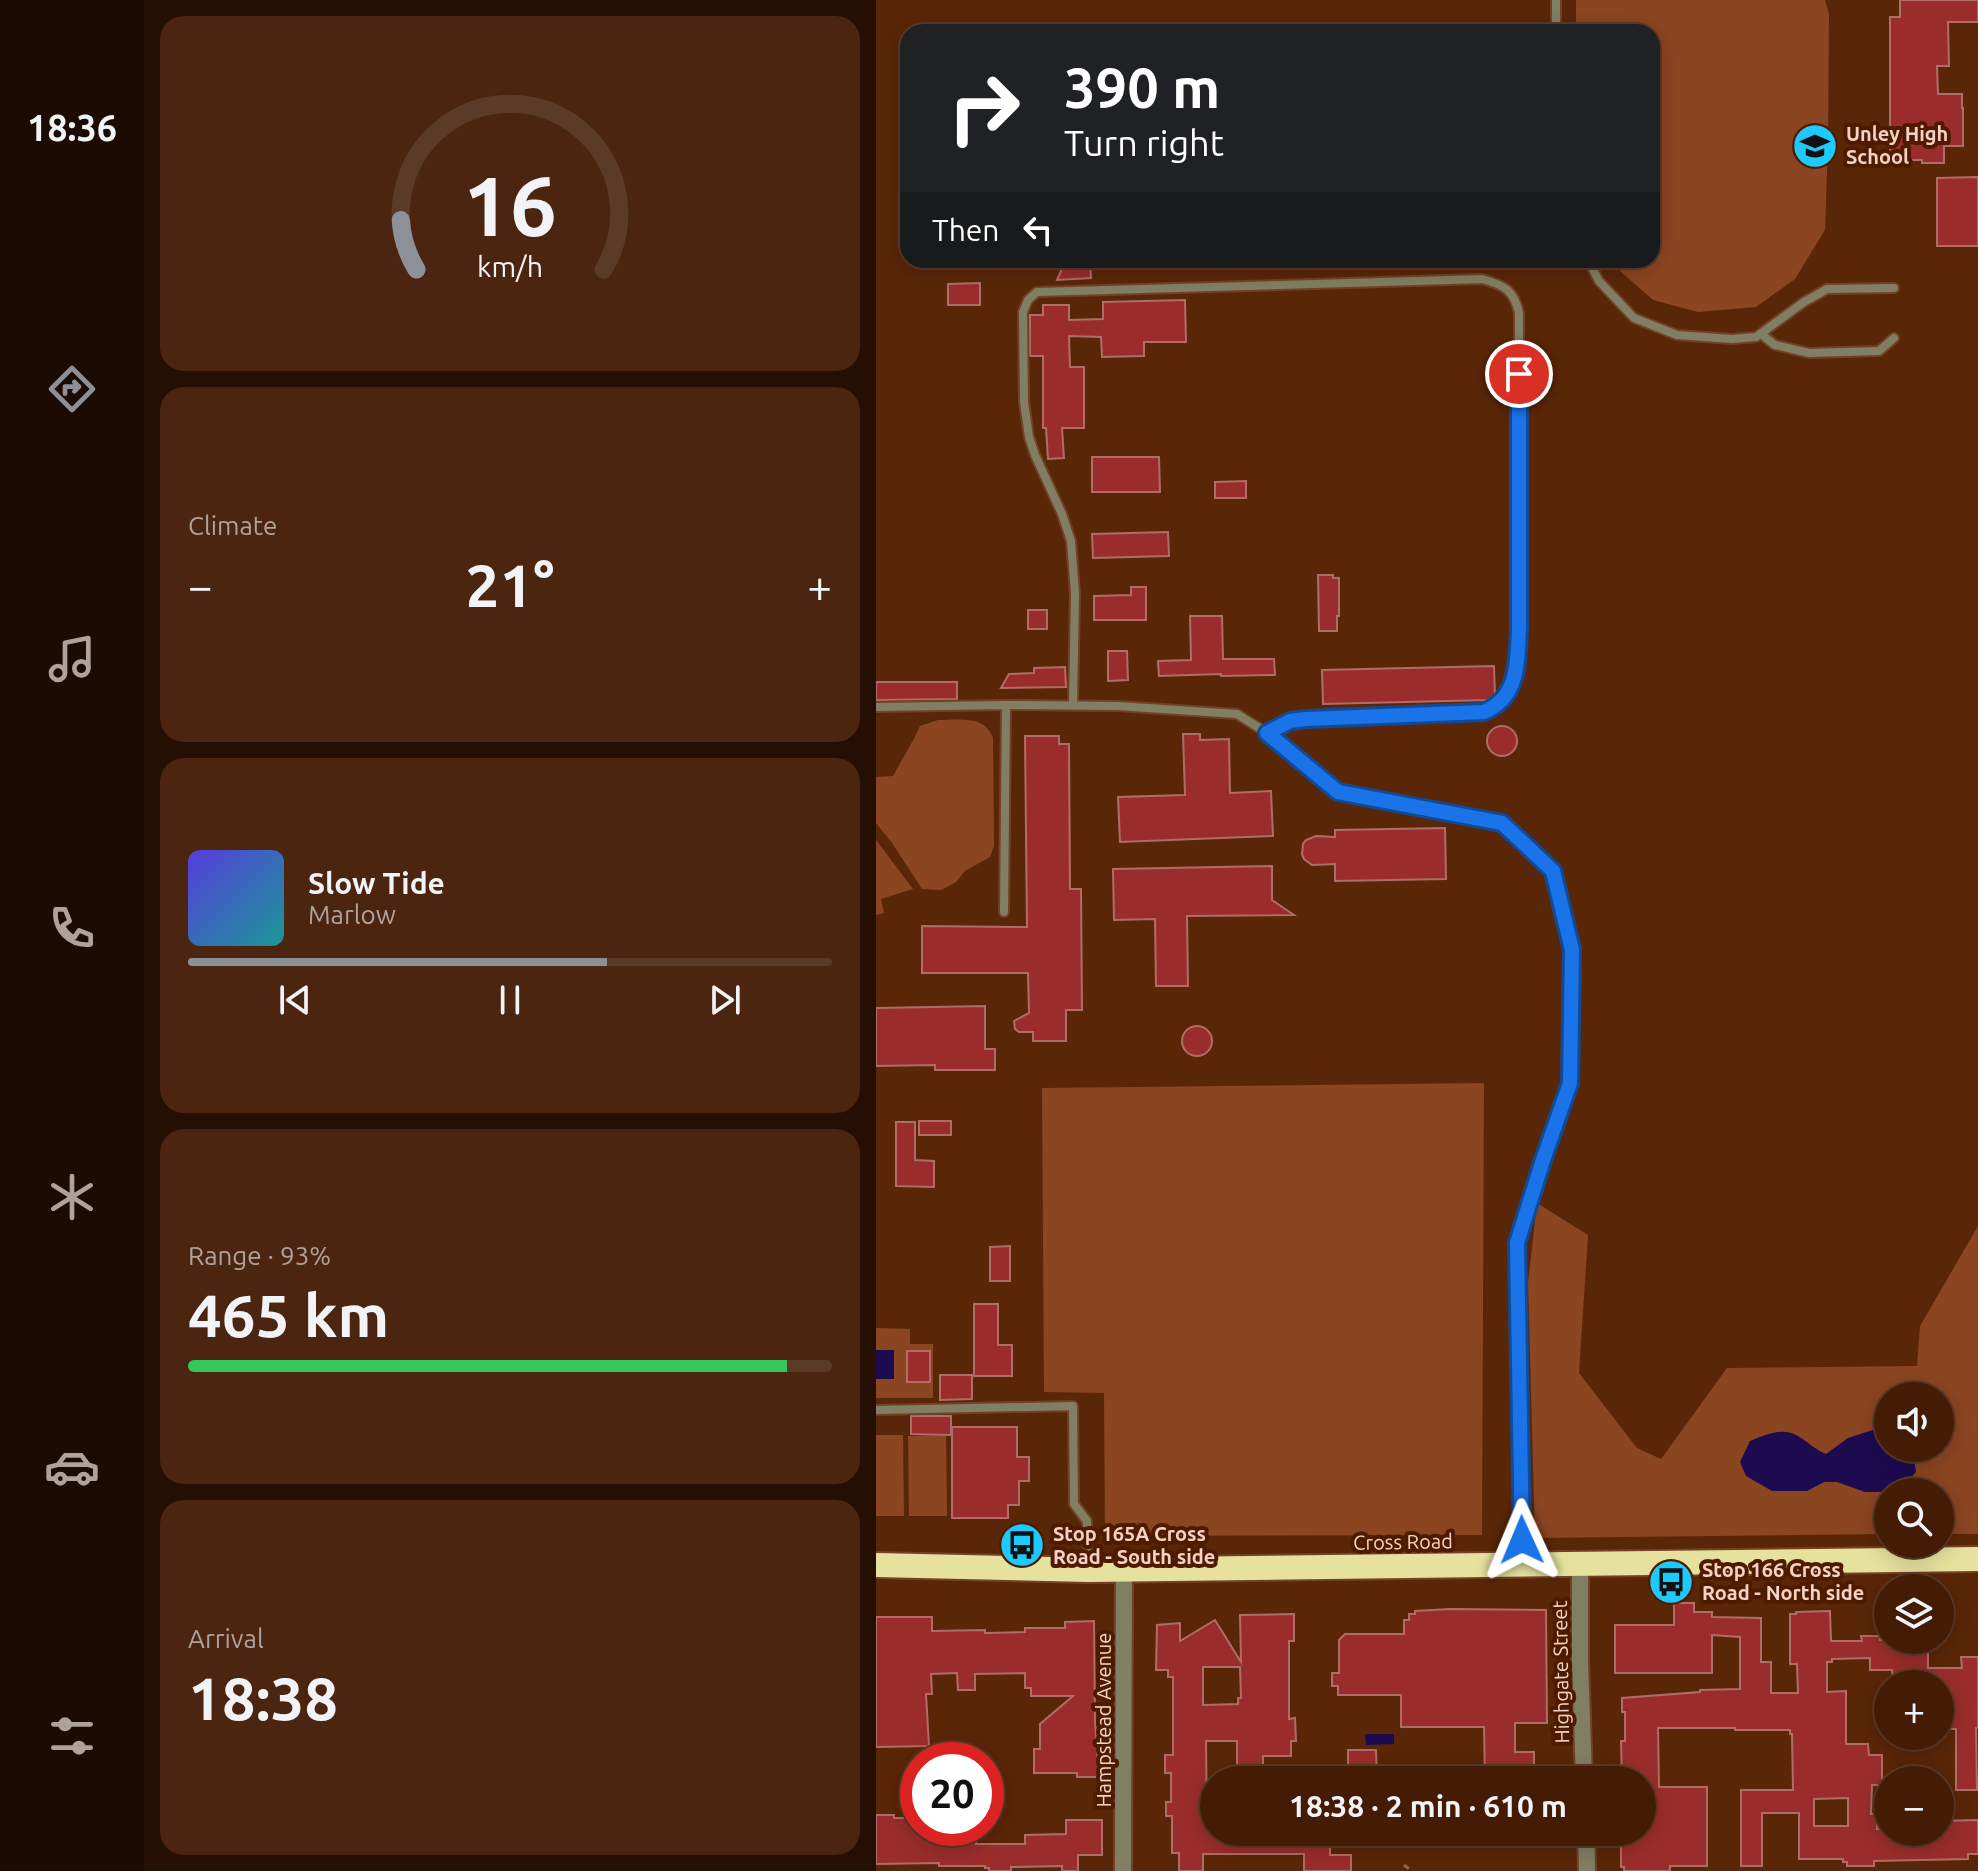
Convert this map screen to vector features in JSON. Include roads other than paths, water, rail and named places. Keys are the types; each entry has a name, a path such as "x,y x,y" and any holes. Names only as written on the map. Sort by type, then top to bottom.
{"highway":[{"name":"Cross Road","path":"876,1565 1124,1570 1978,1559"}],"street":[{"name":"Highgate Street","path":"1580,1564 1584,1766"},
{"name":"Hampstead Avenue","path":"1123,1871 1124,1570"},
{"path":"1586,1846 1587,1871"}],"lane":[{"path":"1556,0 1556,24"},
{"path":"1592,268 1599,281 1634,318 1677,335 1732,339 1756,337 1827,289 1894,288"},
{"path":"1073,706 1075,593 1071,541 1035,455 1024,402 1023,312 1032,296 1037,292 1466,279 1499,283 1516,299 1519,313 1519,630 1517,661 1509,692 1496,707 1484,712 1306,719 1290,721 1267,733"},
{"path":"1761,334 1775,345 1809,353 1879,351 1894,338"},
{"path":"1004,912 1006,705"},
{"path":"876,707 1118,706 1237,714 1267,733 1338,792 1502,823 1553,871 1572,950 1570,1083 1517,1243 1522,1565"},
{"path":"876,1410 1073,1406 1074,1504 1087,1521 1088,1570"}],"place":[{"name":"Unley High School","path":"1815,146"},
{"name":"Stop 165A Cross Road - South side","path":"1022,1545"},
{"name":"Stop 166 Cross Road - North side","path":"1671,1582"}]}
